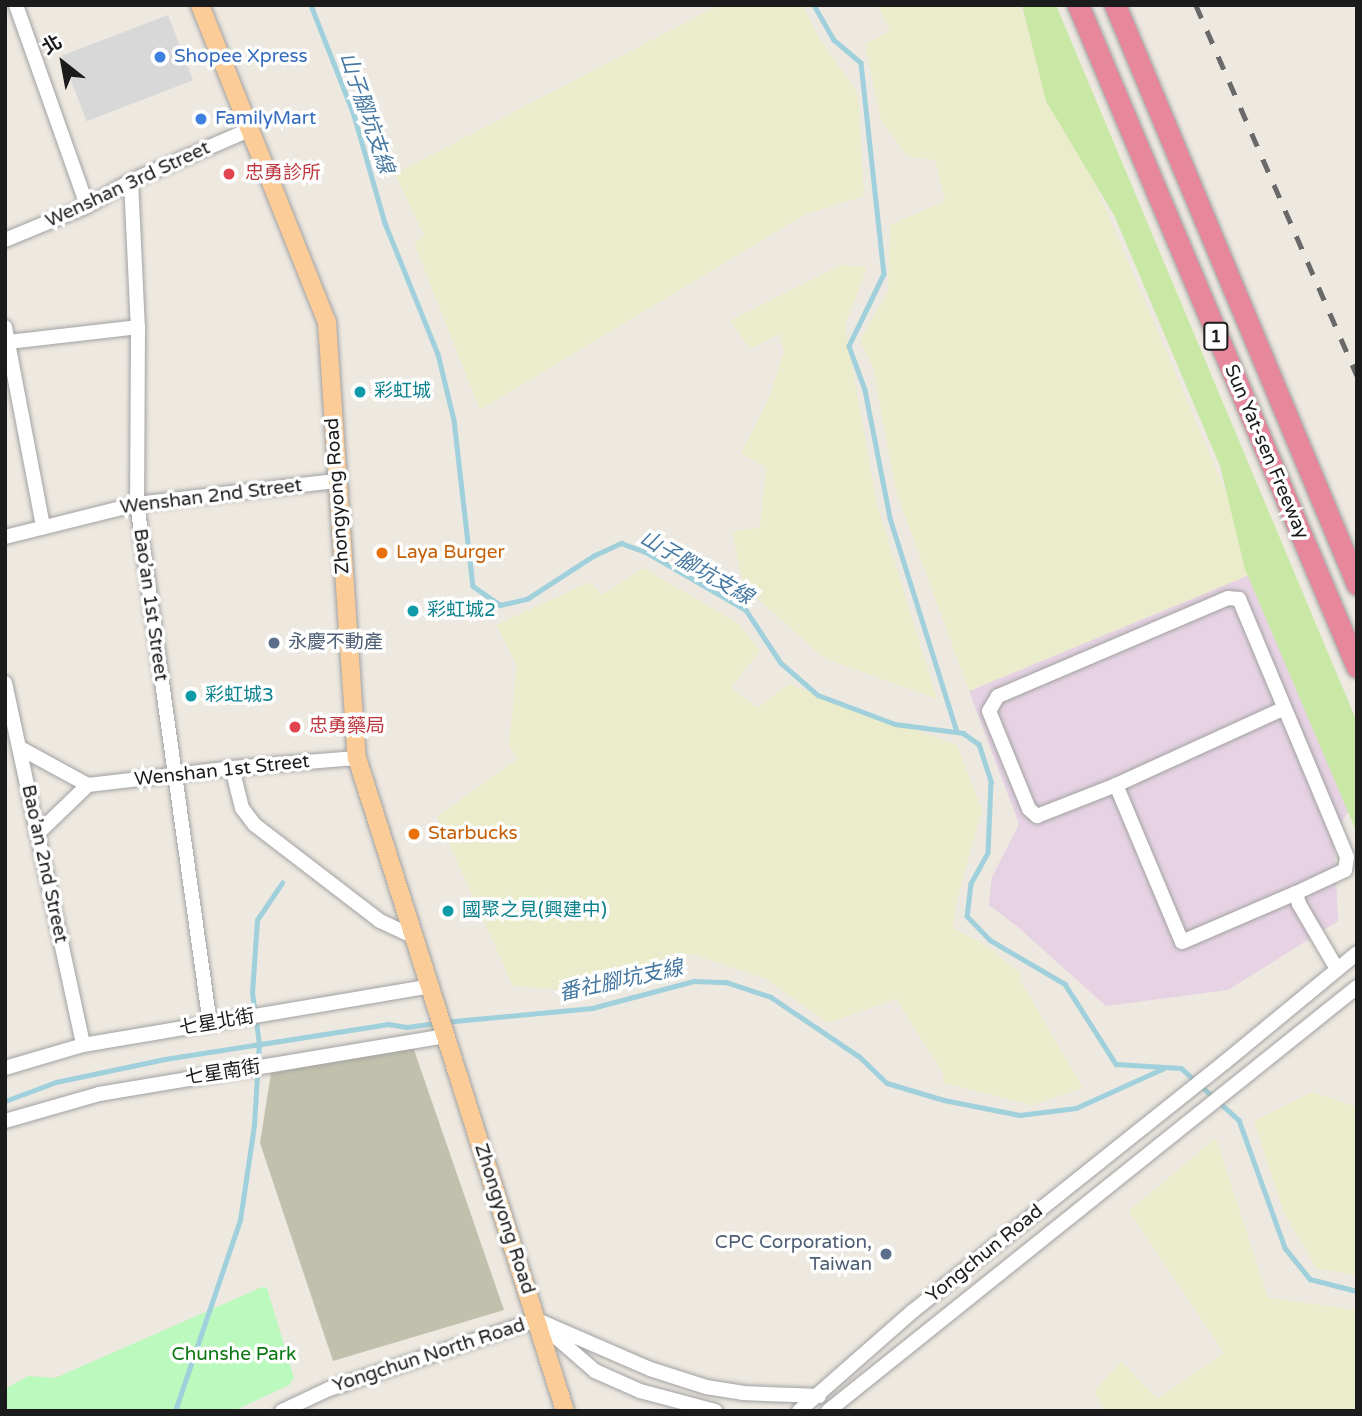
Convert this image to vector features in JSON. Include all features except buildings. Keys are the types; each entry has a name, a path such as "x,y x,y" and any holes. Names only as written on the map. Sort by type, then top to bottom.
{"highway":[{"name":"Sun Yat-sen Freeway","path":"1078,5 1357,667"},
{"name":"Sun Yat-sen Freeway","path":"1115,5 1357,584"}],"main road":[{"name":"Zhongyong Road","path":"200,5 327,322 357,758 565,1411"}],"street":[{"path":"16,5 87,206"},
{"name":"Wenshan 3rd Street","path":"5,240 87,206 131,181 251,129"},
{"name":"Bao’an 1st Street","path":"131,181 138,327 136,504 209,1024"},
{"path":"5,327 43,527"},
{"path":"9,342 138,327"},
{"name":"Wenshan 2nd Street","path":"5,537 136,504 336,481"},
{"path":"1116,785 1182,942 1296,893 1345,870 1347,857 1239,599 1228,598 998,696 989,710 1029,808 1037,816 1116,785 1283,709"},
{"name":"Bao’an 2nd Street","path":"5,683 83,1045"},
{"path":"20,748 88,785 37,834"},
{"name":"Wenshan 1st Street","path":"88,785 232,768 357,758"},
{"path":"232,768 242,807 254,825 380,921 416,938"},
{"path":"1296,893 1299,904 1337,969 1357,953"},
{"name":"Yongchun Road","path":"799,1411 814,1395 913,1311 1226,1062 1337,969"},
{"name":"Yongchun Road","path":"828,1411 1357,988"},
{"name":"七星北街","path":"5,1068 83,1045 209,1024 433,993"},
{"name":"七星南街","path":"5,1121 99,1094 444,1031"},
{"name":"Yongchun North Road","path":"537,1320 595,1371 640,1391 715,1411"},
{"name":"Yongchun North Road","path":"282,1411 329,1389 537,1320 650,1369 706,1387 743,1393 845,1396"}],"shaded area":[{"path":"719,5 802,5 820,39 858,94 864,196 806,214 480,410 414,243 424,235 395,174"},
{"path":"878,5 1019,5 1259,571 969,691 896,491 873,368 860,340 888,291 890,225 945,201 935,160 907,156 881,120 865,44 890,31"},
{"path":"168,15 193,80 87,121 62,56"},
{"path":"840,265 867,267 845,326 877,505 937,699 824,658 744,586 732,532 760,527 766,467 741,453 769,398 784,352 779,334 750,349 730,321"},
{"path":"643,568 738,623 760,651 731,687 757,708 789,684 957,745 982,810 956,904 953,928 990,948 1021,974 1020,980 1083,1088 1032,1105 944,1083 943,1073 896,999 828,1023 766,979 695,955 673,954 582,991 513,986 437,817 517,759 509,745 517,665 496,625 590,582 602,595"},
{"path":"1259,571 1357,798 1334,835 1338,921 1228,990 1106,1006 1019,928 989,905 992,877 1019,824 969,691"},
{"path":"413,1047 504,1310 333,1361 260,1143 271,1073"},
{"path":"1312,1092 1357,1107 1357,1275 1317,1269 1284,1213 1254,1121"},
{"path":"1216,1138 1268,1298 1357,1310 1357,1411 1105,1411 1094,1392 1121,1361 1157,1399 1224,1353 1129,1211"}],"green space":[{"path":"1022,5 1056,5 1357,722 1357,833 1245,569 1220,466 1115,217 1046,101"},
{"name":"Chunshe Park","path":"262,1287 267,1288 294,1378 289,1385 234,1411 5,1411 5,1389 28,1376 55,1378"}],"waterway":[{"name":"山子腳坑支線","path":"311,5 354,115 385,223 438,354 454,420 473,586 500,605 527,599 593,556 621,543 646,552 746,610 781,663 818,695 895,724 963,733 979,744 991,782 988,853 971,884 967,916 990,940 1065,984 1116,1064 1181,1068 1239,1120 1285,1248 1310,1279 1357,1291"},
{"path":"814,5 834,40 861,63 884,274 849,346 865,390 890,518 957,732"},
{"path":"175,1411 240,1220 254,1125 259,1044 252,993 257,920 282,883"},
{"name":"番社腳坑支線","path":"444,1022 592,1008 694,981 726,982 771,997 860,1057 887,1083 944,1100 1020,1115 1076,1108 1164,1068"},
{"name":"番社腳坑支線","path":"5,1101 56,1082 165,1059 388,1024 407,1027 436,1023"}],"railway":[{"path":"1196,5 1357,376"}],"place":[{"name":"Shopee Xpress","path":"160,57"},
{"name":"FamilyMart","path":"201,119"},
{"name":"忠勇診所","path":"229,174"},
{"name":"彩虹城","path":"360,392"},
{"name":"Laya Burger","path":"382,553"},
{"name":"彩虹城2","path":"413,611"},
{"name":"永慶不動產","path":"274,643"},
{"name":"彩虹城3","path":"191,696"},
{"name":"忠勇藥局","path":"295,727"},
{"name":"Starbucks","path":"414,834"},
{"name":"國聚之見(興建中)","path":"448,911"},
{"name":"CPC Corporation, Taiwan","path":"886,1254"}]}
